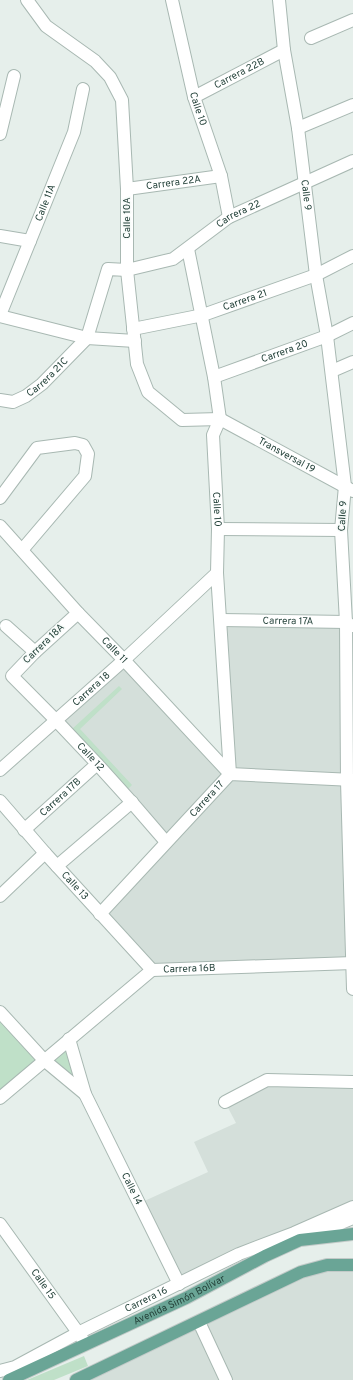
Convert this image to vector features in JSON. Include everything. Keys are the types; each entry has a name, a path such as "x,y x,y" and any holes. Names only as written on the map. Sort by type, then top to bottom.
{"main road":[{"name":"Avenida Simón Bolívar","path":"9,1380 186,1298 265,1256 297,1237 353,1234"},
{"path":"76,1380 302,1272 327,1265 353,1265"}],"street":[{"name":"Calle 10A","path":"27,0 46,26 95,61 110,77 122,100 127,189 127,270 137,364 148,392 182,420 220,419"},
{"name":"Calle 10","path":"172,0 194,97 221,176 229,217"},
{"name":"Calle 9","path":"279,0 284,50 298,128 316,275 327,336 350,487 341,530 350,624 350,781 353,988"},
{"path":"312,38 353,20"},
{"name":"Carrera 22B","path":"194,97 284,50"},
{"path":"0,134 14,76"},
{"name":"Calle 11A","path":"0,316 74,132 83,89"},
{"path":"298,128 353,105"},
{"name":"Carrera 22","path":"127,270 173,259 229,217 353,161"},
{"name":"Carrera 22A","path":"127,189 221,176"},
{"path":"0,236 30,242"},
{"name":"Calle 10","path":"188,249 214,377 220,419 213,435 218,529 217,574 230,774"},
{"name":"Carrera 21","path":"134,335 202,315 316,275 353,256"},
{"path":"87,338 108,269 127,270"},
{"path":"0,316 87,338 134,335"},
{"name":"Carrera 20","path":"214,377 327,336 353,323"},
{"name":"Carrera 21C","path":"0,400 13,402 26,396 42,384 87,338"},
{"path":"332,371 353,362"},
{"name":"Transversal 19","path":"220,419 350,487"},
{"path":"0,498 37,448 75,443 83,445 88,454 85,476 22,550"},
{"path":"218,529 341,530"},
{"name":"Calle 11","path":"2,533 22,550 78,613 230,774"},
{"name":"Carrera 18","path":"0,770 124,660 217,574"},
{"name":"Carrera 18A","path":"12,676 35,652 78,613"},
{"name":"Carrera 17A","path":"221,620 350,624"},
{"path":"6,626 35,652"},
{"name":"Calle 12","path":"12,676 56,719 132,802 166,842"},
{"name":"Carrera 17B","path":"24,830 97,764"},
{"name":"Carrera 17","path":"100,914 230,774 350,781"},
{"name":"Calle 13","path":"0,801 24,830 152,970"},
{"path":"57,866 132,802"},
{"path":"0,896 45,853"},
{"name":"Carrera 16B","path":"0,1098 152,970 353,963"},
{"name":"Calle 14","path":"0,1012 44,1060 86,1094"},
{"name":"Calle 14","path":"69,1039 86,1094 179,1284"},
{"path":"26,1076 32,1061 33,1048"},
{"path":"225,1102 267,1080 353,1082"},
{"name":"Carrera 16","path":"297,1237 353,1207"},
{"name":"Carrera 16","path":"0,1371 15,1367 78,1333 246,1251 297,1237 353,1218"},
{"name":"Calle 15","path":"0,1224 87,1344"},
{"path":"199,1322 226,1380"}],"shaded area":[{"path":"221,620 346,622 352,963 152,970 100,914 166,842 56,719 124,660 230,774"},
{"path":"267,1080 353,1082 353,1207 179,1284 140,1203 208,1172 194,1142 236,1123 225,1102"},
{"path":"353,1265 353,1380 76,1380 301,1272"}],"green space":[{"path":"119,686 122,689 80,729 132,785 127,790 71,730"},
{"path":"0,1012 44,1060 0,1098"},
{"path":"69,1039 85,1094 44,1060"},
{"path":"84,1356 88,1366 54,1380 27,1380"}]}
